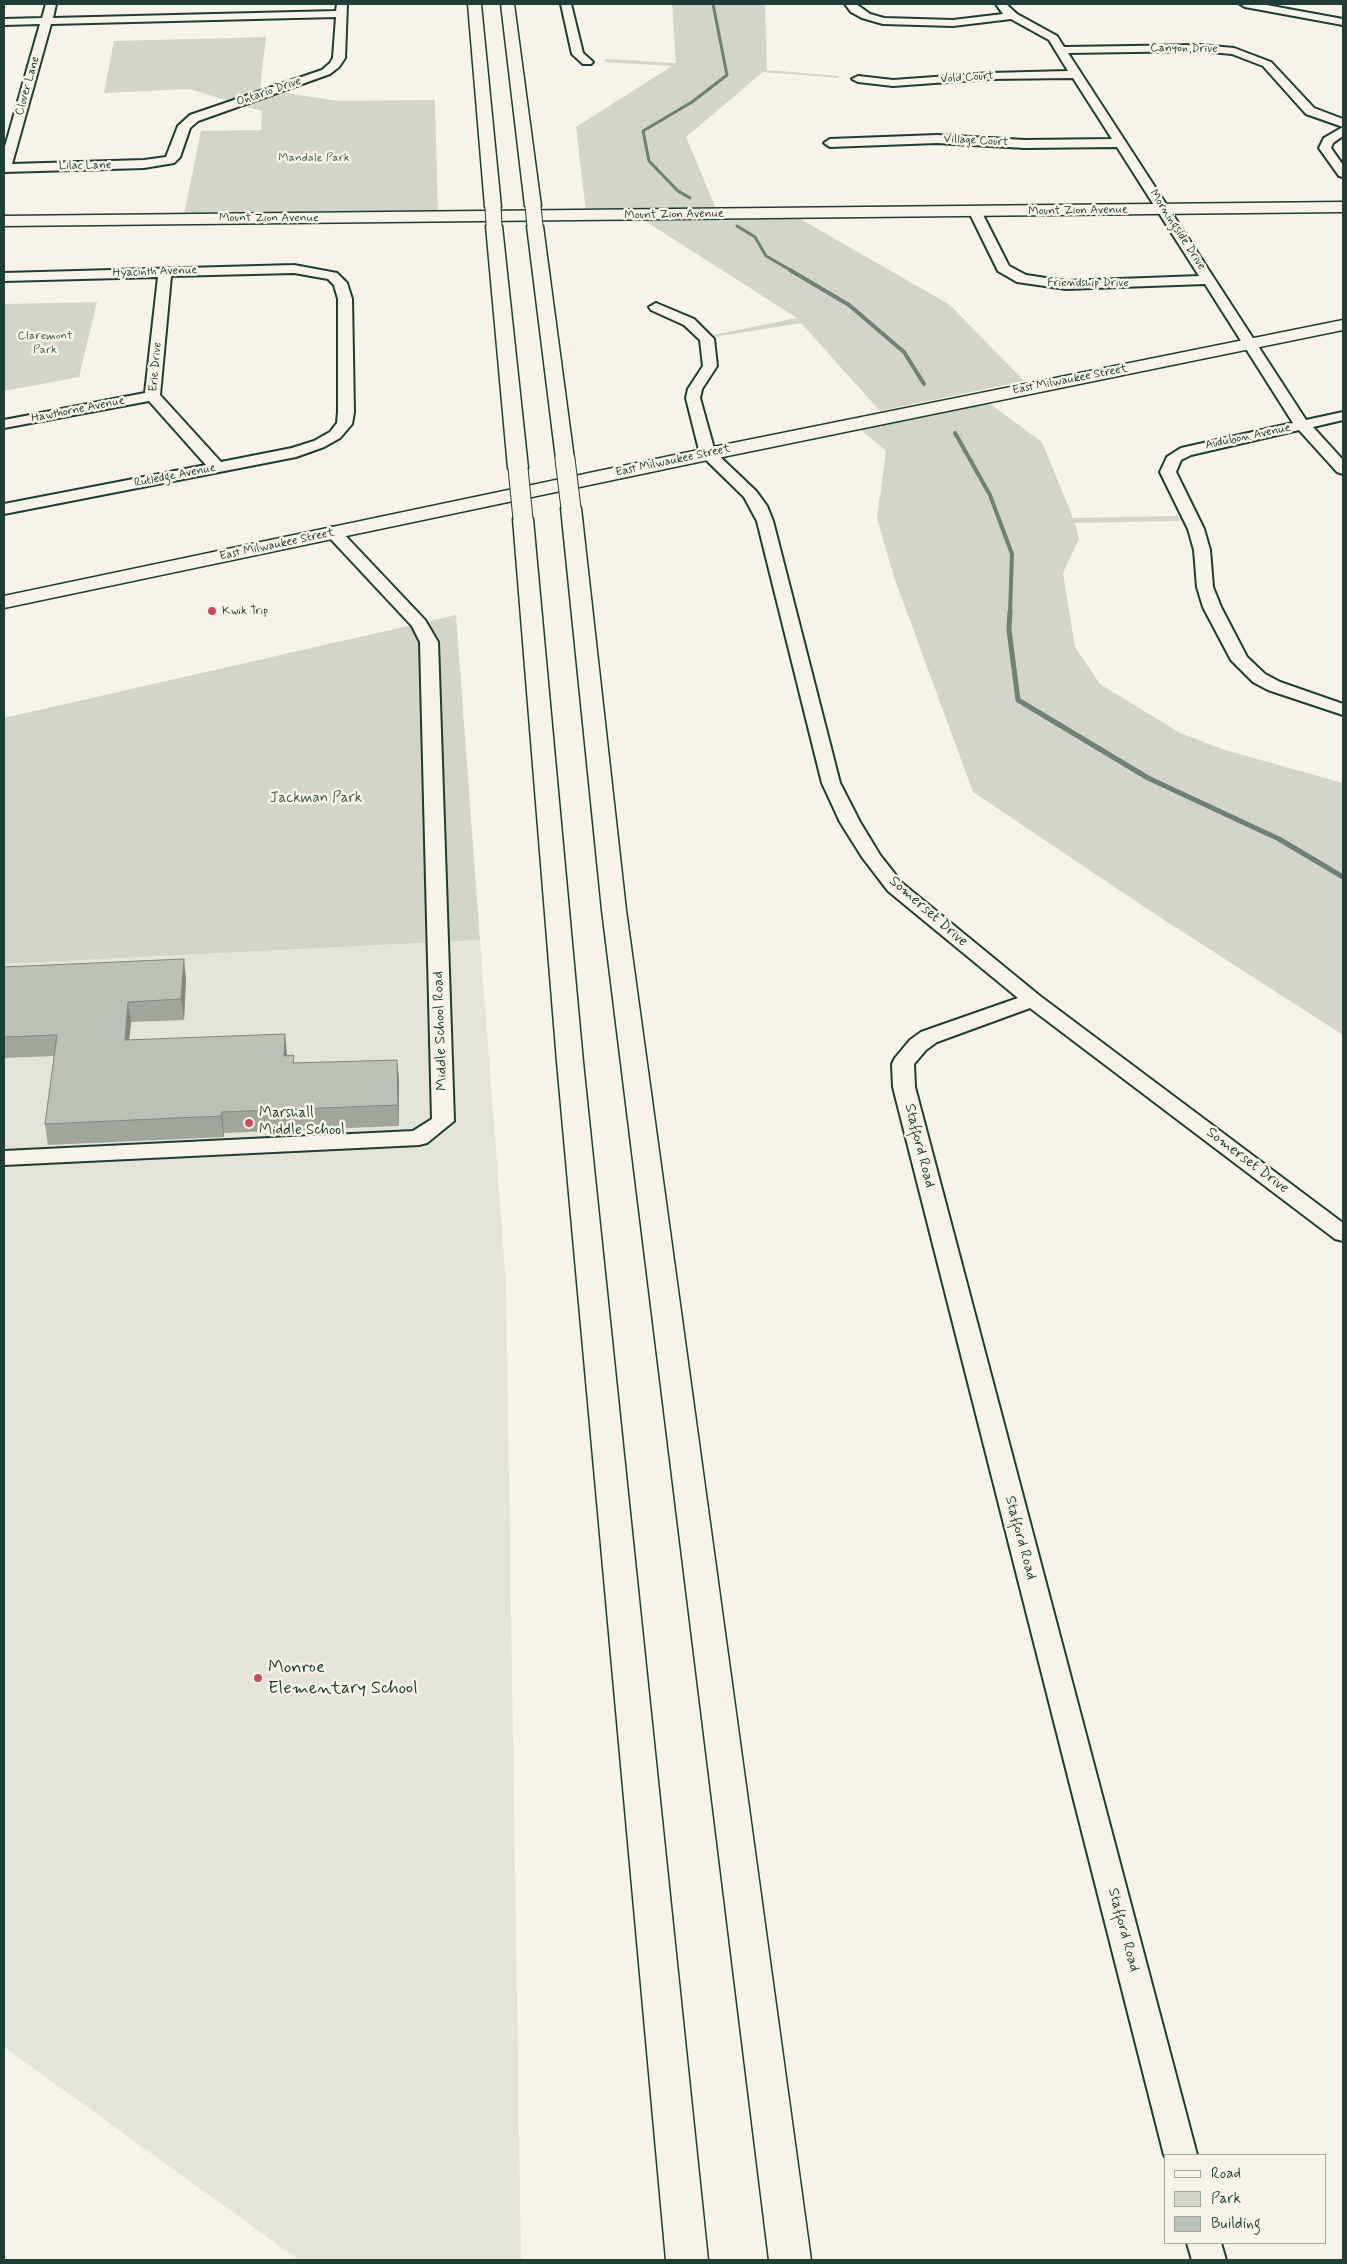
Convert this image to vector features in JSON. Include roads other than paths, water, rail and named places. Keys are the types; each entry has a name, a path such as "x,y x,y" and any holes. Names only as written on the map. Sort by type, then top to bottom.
{"main road":[{"path":"474,4 523,519 571,1072 687,2260"},
{"path":"507,4 571,508 614,910 790,2260"},
{"name":"Mount Zion Avenue","path":"4,221 1343,208"},
{"name":"East Milwaukee Street","path":"4,602 708,454 1343,325"}],"street":[{"name":"Clover Lane","path":"4,168 51,4"},
{"path":"194,17 196,4"},
{"path":"566,4 578,54 587,62"},
{"path":"850,4 855,10 866,16 884,21 953,23 1013,16"},
{"name":"Morningside Drive","path":"1001,4 1003,9 1013,16 1038,28 1053,38 1302,425 1343,469"},
{"path":"1244,4 1343,22"},
{"path":"4,22 194,17 341,9"},
{"name":"Ontario Drive","path":"166,162 174,156 184,126 194,118 326,72 335,65 339,58 341,9"},
{"name":"Canyon Drive","path":"1060,50 1200,48 1234,52 1267,64 1310,110 1343,123"},
{"name":"Vold Court","path":"858,79 893,82 990,76 1076,74"},
{"path":"1343,131 1328,141 1325,148 1343,173"},
{"name":"Village Court","path":"830,143 929,139 1025,144 1121,143"},
{"name":"Lilac Lane","path":"4,168 166,162"},
{"name":"Friendship Drive","path":"975,212 1003,268 1022,279 1066,284 1209,280"},
{"name":"Hyacinth Avenue","path":"4,277 305,270 332,276 340,283 345,299 346,412 341,430"},
{"name":"Erie Drive","path":"165,272 152,396 217,468"},
{"path":"656,308 688,322 707,339 710,366 694,389 693,398 708,454"},
{"name":"Hawthorne Avenue","path":"4,424 152,396"},
{"name":"Audubon Avenue","path":"1343,416 1186,451 1171,462 1168,472 1196,529 1202,550 1205,587 1212,607 1240,660 1259,678 1274,686 1343,710"},
{"name":"Rutledge Avenue","path":"4,509 296,452 319,444 341,430"},
{"name":"Somerset Drive","path":"708,454 750,494 759,506 831,783 850,822 872,857 896,887 1033,1000 1343,1234"},
{"name":"Middle School Road","path":"4,1158 420,1138 443,1122 429,642 419,624 333,532"},
{"name":"Stafford Road","path":"1033,1000 945,1030 924,1041 910,1052 903,1064 904,1087 1181,2154"},
{"path":"1204,2244 1209,2260"}],"waterway":[{"path":"690,198 678,191 649,161 643,131 692,102 727,75 713,4"},
{"path":"737,226 755,237 766,256 792,271"},
{"path":"790,270 849,305 904,352 924,384"},
{"path":"955,433 990,495 1012,554 1010,613"},
{"path":"1010,611 1009,630 1018,700 1148,778 1279,839 1343,877"}],"place":[{"name":"Kwik Trip","path":"212,611"},
{"name":"Marshall Middle School","path":"249,1123"},
{"name":"Monroe Elementary School","path":"258,1678"}],"park label":[{"name":"Mandale Park","path":"314,158"},
{"name":"Claremont Park","path":"45,343"},
{"name":"Jackman Park","path":"316,799"}]}
